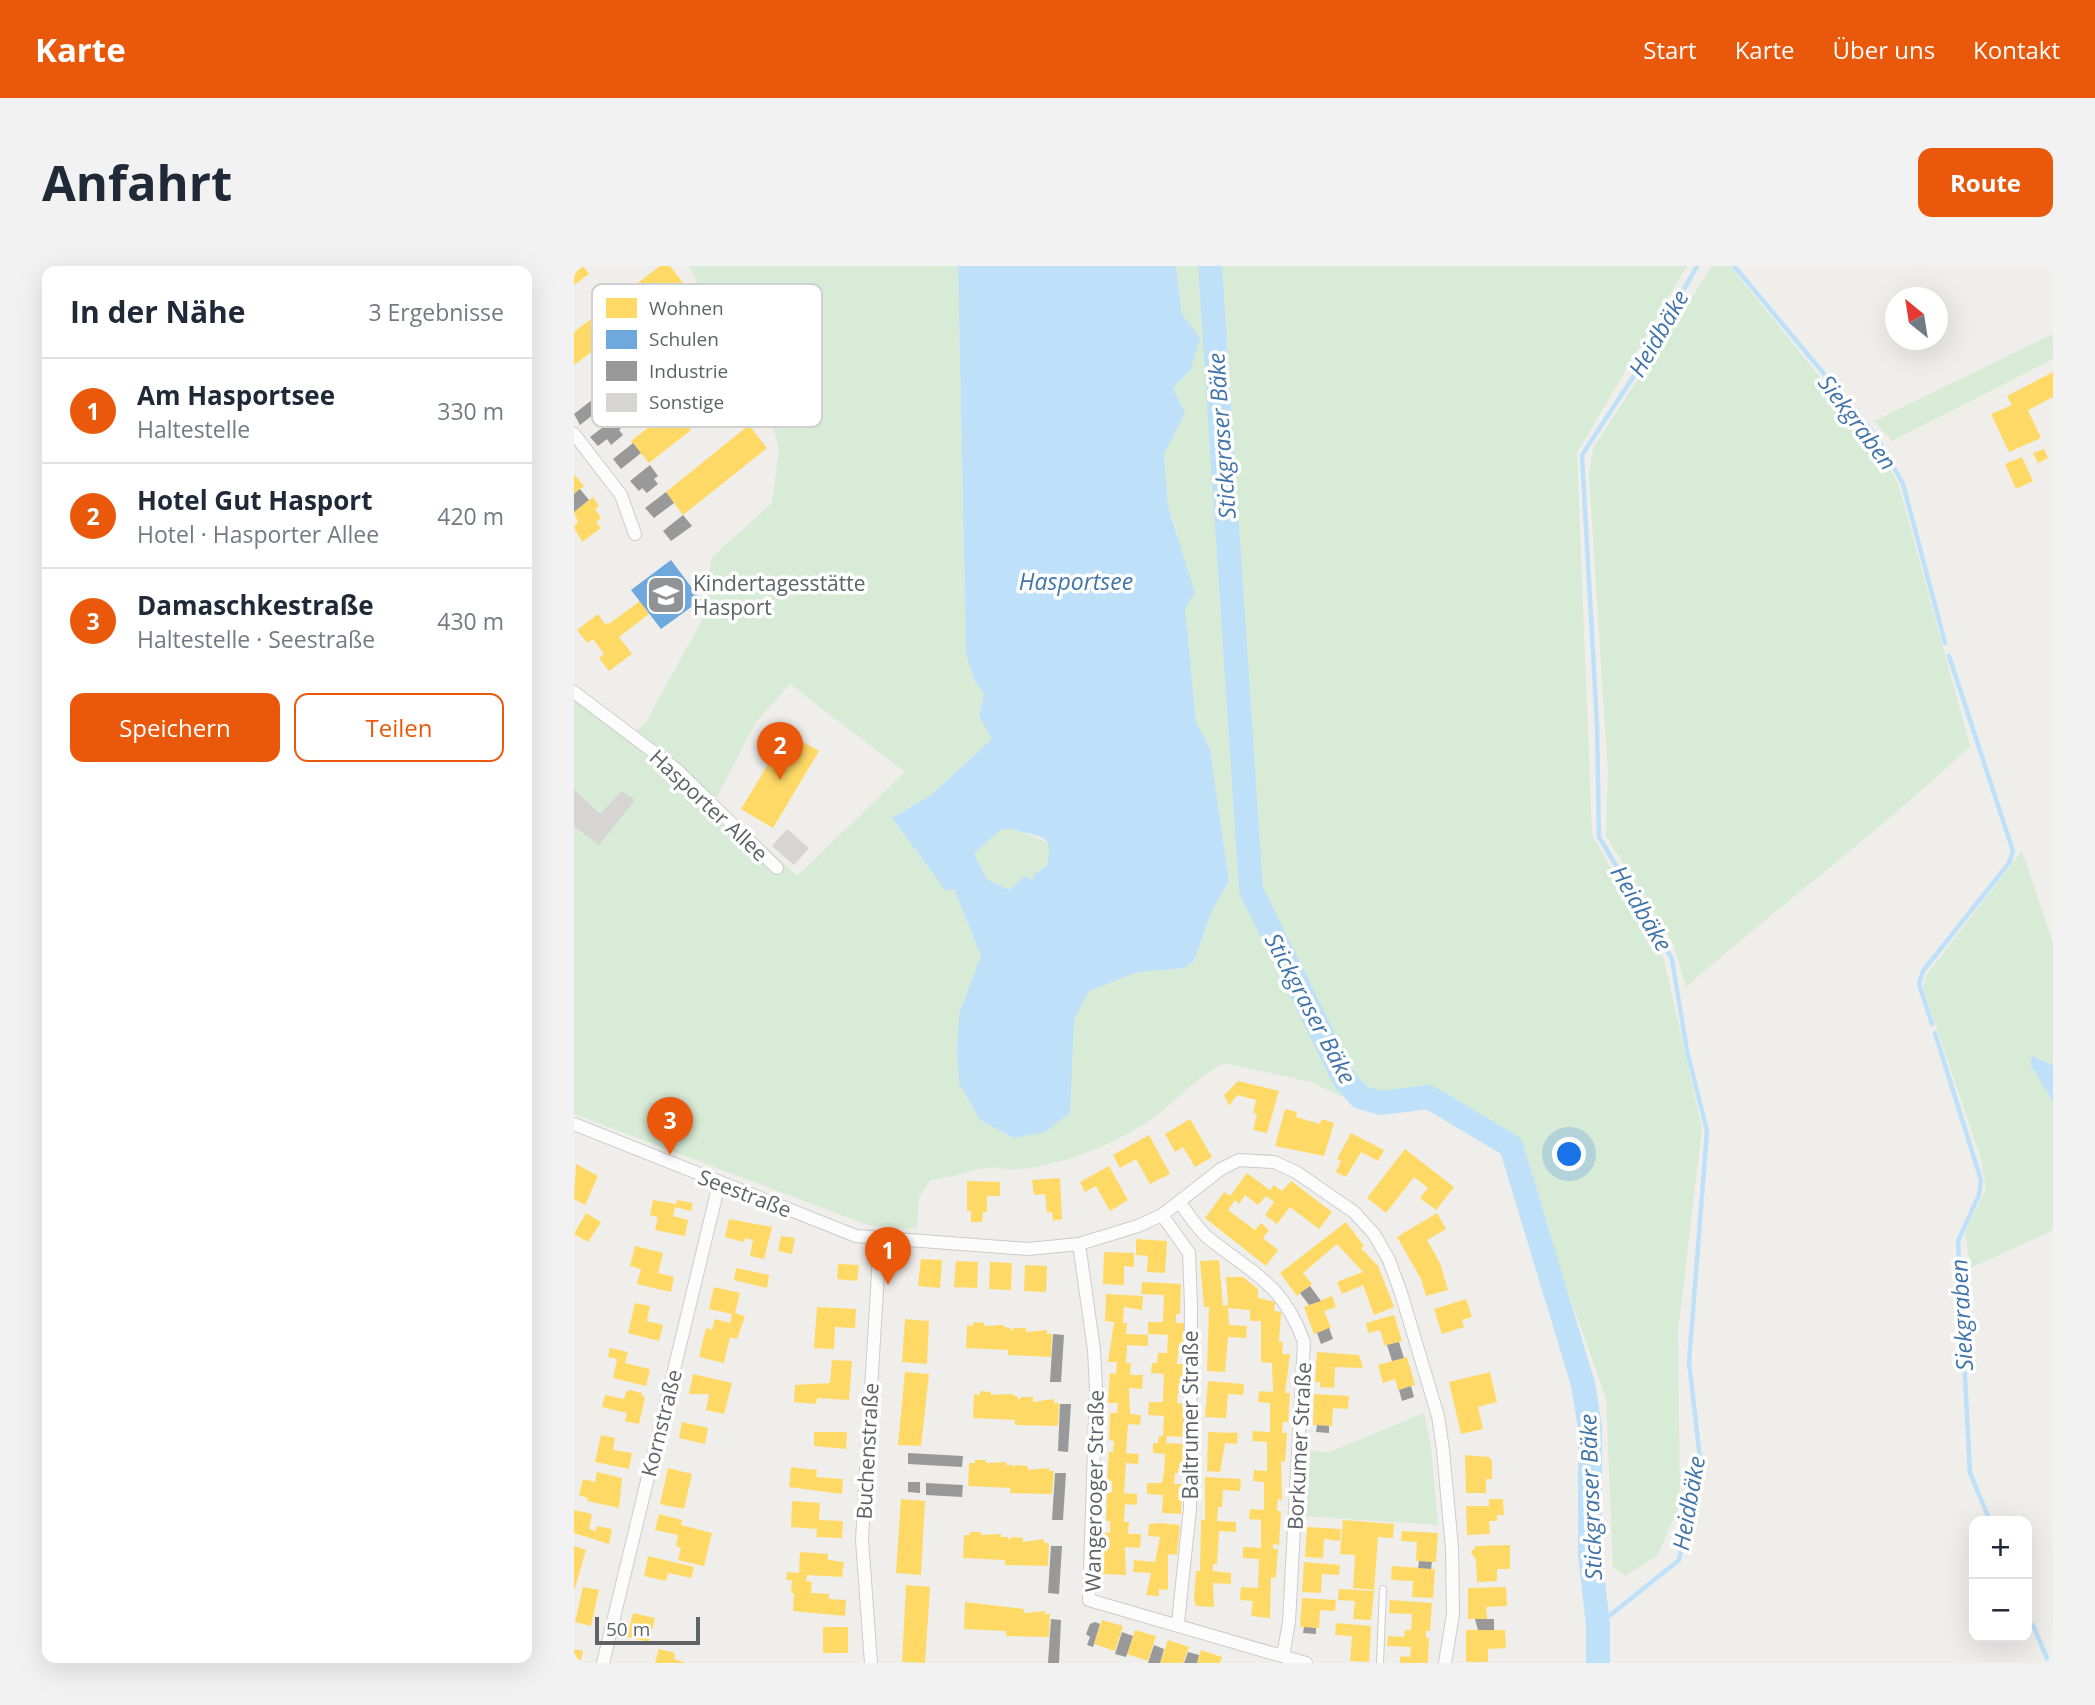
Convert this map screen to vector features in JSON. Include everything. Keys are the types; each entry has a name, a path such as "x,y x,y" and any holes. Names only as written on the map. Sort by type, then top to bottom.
{"street":[{"path":"574,434 621,495 635,534"},
{"name":"Hasporter Allee","path":"574,692 676,769 777,868"},
{"name":"Seestraße","path":"574,1124 719,1184 856,1236 952,1241 1028,1249 1079,1244 1162,1215 1221,1168 1239,1160 1275,1162 1296,1172 1354,1213 1374,1234 1389,1259 1438,1416 1452,1548 1453,1614 1445,1663"},
{"name":"Kornstraße","path":"603,1663 719,1184"},
{"name":"Borkumer Straße","path":"1184,1199 1205,1235 1257,1272 1278,1292 1294,1315 1304,1342 1289,1622 1283,1656"},
{"name":"Baltrumer Straße","path":"1162,1215 1188,1253 1191,1305 1190,1508 1178,1623"},
{"name":"Buchenstraße","path":"871,1663 862,1540 880,1239"},
{"name":"Wangerooger Straße","path":"1079,1244 1090,1318 1096,1388 1089,1600 1178,1623 1306,1663"}],"lane":[{"path":"1380,1663 1383,1589"}],"green space":[{"path":"689,266 958,266 966,653 975,681 984,694 979,716 992,739 932,794 892,818 946,890 953,888 981,956 959,1014 959,1083 980,1120 1014,1138 1070,1052 1074,1020 1089,991 1138,972 1184,968 1194,961 1212,910 1229,881 1210,749 1196,722 1177,531 1168,506 1164,453 1185,413 1173,388 1191,369 1200,338 1182,314 1176,266 1687,266 1577,453 1592,835 1664,960 1702,1128 1678,1332 1680,1505 1657,1556 1625,1576 1613,1567 1606,1398 1515,1144 1436,1093 1374,1095 1353,1083 1258,893 1227,329 1224,650 1243,893 1332,1068 1348,1089 1345,1098 1311,1082 1224,1063 1143,1125 1085,1153 1038,1167 984,1168 931,1180 919,1197 917,1229 868,1225 574,1114 574,700 627,738 646,722 702,620 712,557 772,503 779,450 773,427 822,427 822,284 698,284","holes":["790,684 905,772 797,876 716,799 756,722"]},
{"path":"1712,266 1730,266 1883,455 1899,486 1970,746 1901,808 1686,987 1673,943 1606,836 1608,772 1589,476 1593,448"},
{"path":"2053,334 2053,359 1892,441 1874,421"},
{"path":"1011,829 1043,840 1052,851 1044,868 1033,881 1024,876 1009,890 987,879 974,854 1000,830"},
{"path":"2022,851 2053,943 2053,1065 2037,1057 2047,1094 2053,1102 2053,1230 1971,1268 1965,1232 1986,1189 1981,1159 1923,988 1927,974"},
{"path":"1424,1413 1431,1448 1438,1525 1303,1516 1309,1451 1330,1452"}],"water":[{"name":"Hasportsee","path":"958,266 1176,266 1182,314 1200,338 1191,369 1173,388 1185,413 1164,454 1168,506 1195,593 1185,608 1196,722 1210,749 1229,881 1212,910 1194,961 1184,968 1138,972 1089,991 1074,1020 1070,1113 1045,1132 1014,1138 980,1120 959,1083 959,1014 981,956 954,889 946,891 892,818 932,794 992,739 979,716 984,694 975,681 966,654","holes":["1011,829 1043,838 1049,847 1049,855 1046,867 1035,873 1033,880 1024,876 1009,890 987,879 974,854 1000,830"]},
{"path":"2032,1056 2053,1065 2053,1102 2030,1064"}],"building: Wohnen":[{"path":"574,266 583,266 589,274 574,285"},
{"path":"660,266 670,266 683,283 682,284 637,284"},
{"path":"592,318 592,352 574,365 574,332"},
{"path":"2053,372 2053,397 2028,410 2041,438 2009,452 1991,414 2012,405 2007,396"},
{"path":"649,427 689,427 691,430 649,463 631,441"},
{"path":"747,427 751,427 767,448 683,515 666,492"},
{"path":"2044,449 2048,458 2038,463 2033,453"},
{"path":"2022,457 2033,481 2016,489 2005,464"},
{"path":"574,474 584,486 574,494"},
{"path":"593,497 599,506 595,509 601,518 596,522 601,528 582,542 574,527 578,522 574,512"},
{"path":"640,601 649,614 619,637 632,654 609,671 599,658 604,654 593,639 587,643 577,630 598,614 605,624 610,623"},
{"path":"787,733 819,751 773,828 741,809"},
{"path":"1238,1081 1279,1091 1267,1133 1253,1130 1257,1114 1253,1113 1256,1100 1237,1095 1229,1106 1224,1095"},
{"path":"1285,1109 1297,1112 1296,1117 1320,1124 1322,1119 1334,1123 1324,1156 1275,1146"},
{"path":"1190,1119 1212,1157 1195,1167 1183,1147 1175,1152 1165,1134"},
{"path":"1351,1133 1384,1150 1378,1161 1361,1152 1346,1177 1336,1172 1341,1161 1337,1159"},
{"path":"1149,1135 1170,1174 1150,1184 1136,1159 1120,1168 1113,1155"},
{"path":"1405,1149 1454,1187 1436,1210 1420,1198 1428,1188 1414,1177 1386,1213 1367,1198"},
{"path":"576,1164 598,1176 585,1205 574,1199"},
{"path":"1109,1166 1128,1200 1110,1211 1096,1186 1085,1192 1080,1182"},
{"path":"1247,1173 1270,1190 1274,1185 1282,1191 1291,1181 1332,1212 1319,1229 1290,1207 1277,1224 1265,1215 1274,1202 1266,1196 1258,1205 1245,1195 1239,1204 1235,1200 1228,1210 1255,1230 1261,1223 1269,1230 1263,1238 1278,1250 1266,1266 1205,1218 1224,1192 1230,1196"},
{"path":"1060,1178 1062,1219 1053,1221 1052,1212 1047,1213 1045,1194 1034,1195 1032,1180"},
{"path":"967,1181 1000,1182 1000,1196 987,1196 987,1212 983,1212 982,1222 971,1222 971,1211 967,1211"},
{"path":"653,1200 676,1204 677,1200 693,1203 691,1211 675,1207 673,1216 688,1220 685,1236 655,1230 658,1217 650,1215"},
{"path":"586,1213 601,1222 588,1242 574,1234"},
{"path":"1437,1213 1446,1229 1427,1240 1440,1263 1448,1290 1426,1296 1421,1279 1397,1237"},
{"path":"729,1219 772,1227 764,1259 750,1256 753,1240 745,1238 744,1242 725,1237"},
{"path":"1346,1222 1364,1246 1361,1248 1378,1266 1394,1307 1374,1315 1363,1285 1342,1294 1337,1282 1363,1272 1337,1244 1303,1273 1312,1284 1297,1296 1280,1273"},
{"path":"781,1236 795,1238 792,1254 778,1251"},
{"path":"1136,1239 1167,1241 1165,1273 1147,1272 1148,1256 1136,1255"},
{"path":"635,1246 663,1253 658,1273 674,1277 671,1292 637,1284 641,1269 630,1266"},
{"path":"1104,1252 1134,1253 1134,1267 1124,1266 1124,1285 1103,1284"},
{"path":"921,1259 942,1260 940,1288 918,1286"},
{"path":"1219,1260 1223,1306 1228,1305 1226,1277 1243,1277 1258,1289 1258,1298 1275,1302 1274,1311 1281,1312 1279,1342 1283,1342 1282,1354 1290,1354 1285,1393 1290,1393 1288,1422 1283,1422 1282,1433 1287,1433 1285,1462 1281,1461 1282,1500 1278,1499 1277,1511 1281,1511 1279,1545 1273,1544 1273,1549 1278,1549 1276,1578 1271,1577 1270,1618 1251,1616 1253,1601 1240,1600 1241,1587 1258,1588 1259,1559 1243,1558 1243,1547 1261,1548 1261,1520 1249,1519 1250,1509 1264,1510 1264,1482 1253,1481 1254,1470 1267,1471 1267,1442 1252,1441 1253,1431 1270,1432 1270,1403 1258,1402 1259,1391 1273,1392 1272,1363 1261,1362 1261,1321 1250,1321 1250,1310 1228,1308 1229,1325 1247,1326 1246,1338 1228,1337 1225,1372 1207,1371 1209,1307 1204,1307 1200,1261"},
{"path":"956,1261 978,1262 977,1288 954,1287"},
{"path":"990,1262 1012,1263 1011,1290 989,1289"},
{"path":"838,1264 859,1265 857,1281 837,1279"},
{"path":"1025,1265 1047,1266 1046,1292 1024,1291"},
{"path":"736,1268 769,1275 767,1288 734,1280"},
{"path":"1142,1282 1181,1284 1180,1314 1176,1314 1176,1323 1185,1323 1183,1354 1178,1353 1177,1364 1184,1364 1183,1393 1178,1393 1177,1403 1185,1404 1184,1437 1167,1436 1166,1443 1184,1444 1182,1473 1175,1473 1174,1484 1182,1484 1181,1514 1162,1513 1163,1495 1147,1494 1147,1483 1162,1483 1164,1472 1165,1454 1153,1453 1153,1443 1158,1443 1159,1436 1163,1436 1164,1416 1148,1415 1149,1402 1163,1402 1164,1374 1151,1373 1152,1363 1157,1363 1158,1353 1167,1353 1168,1335 1148,1334 1148,1322 1163,1322 1164,1295 1141,1294"},
{"path":"714,1287 740,1293 735,1313 745,1316 737,1339 730,1337 724,1363 699,1357 706,1328 712,1330 715,1319 730,1323 732,1314 709,1309"},
{"path":"1106,1294 1143,1296 1142,1310 1124,1307 1123,1323 1127,1323 1126,1334 1148,1335 1148,1346 1127,1345 1126,1363 1131,1363 1130,1375 1143,1375 1142,1389 1129,1388 1130,1414 1141,1415 1140,1425 1128,1424 1126,1453 1139,1454 1138,1464 1126,1463 1124,1493 1137,1494 1137,1505 1125,1504 1124,1522 1129,1522 1128,1534 1141,1534 1140,1548 1125,1547 1126,1575 1102,1574 1104,1532 1110,1533 1110,1521 1106,1521 1107,1492 1112,1493 1112,1481 1107,1481 1109,1452 1113,1452 1114,1441 1109,1440 1110,1413 1117,1413 1118,1403 1108,1403 1110,1373 1116,1374 1117,1362 1108,1362 1114,1322 1105,1321"},
{"path":"1332,1296 1336,1307 1324,1311 1331,1328 1314,1334 1304,1307"},
{"path":"1466,1299 1472,1317 1462,1320 1464,1327 1442,1334 1434,1309"},
{"path":"635,1303 650,1306 647,1321 663,1325 659,1341 628,1333"},
{"path":"817,1307 856,1309 855,1328 835,1327 834,1349 814,1348"},
{"path":"1394,1315 1402,1341 1385,1346 1380,1330 1368,1333 1366,1323"},
{"path":"905,1319 929,1321 927,1364 902,1362"},
{"path":"973,1322 984,1323 984,1326 1004,1325 1011,1328 1011,1331 1015,1328 1026,1328 1026,1332 1047,1330 1047,1334 1052,1334 1051,1357 1008,1355 1008,1350 966,1348 967,1325 973,1326"},
{"path":"610,1348 628,1352 625,1363 650,1369 646,1386 613,1378 617,1359 608,1357"},
{"path":"1317,1352 1359,1355 1363,1368 1335,1367 1334,1388 1320,1387 1320,1382 1315,1382"},
{"path":"1407,1357 1415,1385 1398,1390 1395,1379 1383,1383 1378,1365"},
{"path":"832,1360 852,1361 849,1400 817,1398 816,1404 794,1402 795,1385 830,1383"},
{"path":"905,1372 929,1374 921,1446 898,1445"},
{"path":"1490,1372 1497,1402 1478,1407 1483,1429 1461,1434 1449,1382"},
{"path":"693,1374 732,1383 724,1414 706,1410 709,1394 689,1394"},
{"path":"1208,1381 1244,1384 1243,1395 1228,1394 1226,1418 1205,1417"},
{"path":"630,1390 642,1393 645,1397 639,1424 625,1421 627,1413 602,1407 605,1395 624,1399 626,1392"},
{"path":"980,1391 991,1392 991,1395 1011,1394 1018,1397 1018,1400 1022,1397 1033,1397 1033,1402 1054,1399 1054,1403 1059,1403 1058,1426 1015,1425 1015,1420 973,1418 974,1394 980,1395"},
{"path":"1314,1394 1349,1396 1348,1409 1333,1408 1332,1426 1313,1425"},
{"path":"682,1422 708,1428 705,1444 679,1438"},
{"path":"814,1432 847,1432 846,1449 814,1446"},
{"path":"1208,1432 1238,1433 1237,1444 1225,1443 1220,1472 1207,1471"},
{"path":"601,1435 615,1438 613,1450 632,1453 629,1469 595,1462"},
{"path":"1465,1455 1489,1457 1492,1461 1492,1479 1486,1479 1486,1493 1466,1493"},
{"path":"975,1460 986,1460 986,1463 1006,1462 1006,1465 1013,1465 1013,1468 1016,1465 1028,1466 1028,1470 1049,1468 1049,1471 1054,1471 1052,1494 1010,1493 1010,1488 968,1486 969,1463 975,1463"},
{"path":"791,1467 817,1470 816,1477 843,1479 842,1494 789,1487"},
{"path":"668,1468 692,1474 684,1509 660,1504"},
{"path":"597,1472 622,1478 619,1508 587,1501 588,1498 579,1495 583,1479 595,1482"},
{"path":"1205,1477 1241,1479 1240,1491 1223,1490 1222,1507 1218,1507 1217,1521 1236,1522 1236,1532 1219,1531 1217,1564 1213,1564 1213,1571 1231,1573 1231,1584 1213,1583 1214,1607 1196,1606 1194,1599 1196,1571 1200,1571 1201,1520 1205,1520"},
{"path":"901,1499 925,1501 921,1575 896,1573"},
{"path":"1489,1499 1503,1499 1504,1515 1497,1515 1497,1521 1489,1521 1490,1534 1467,1535 1466,1506 1489,1506"},
{"path":"792,1501 820,1503 819,1520 843,1521 842,1538 816,1537 817,1529 791,1527"},
{"path":"574,1510 592,1514 589,1529 596,1531 597,1526 612,1529 609,1544 574,1533"},
{"path":"659,1514 682,1520 681,1525 712,1533 704,1566 678,1560 681,1548 676,1546 678,1535 655,1530"},
{"path":"1343,1520 1394,1524 1393,1538 1378,1537 1374,1590 1353,1588 1355,1555 1340,1554"},
{"path":"1149,1524 1180,1525 1177,1555 1168,1554 1168,1590 1159,1589 1159,1596 1146,1595 1151,1573 1133,1572 1134,1560 1155,1562 1160,1537 1148,1536"},
{"path":"1307,1527 1341,1529 1340,1541 1324,1539 1323,1558 1305,1557"},
{"path":"1402,1531 1438,1533 1436,1562 1416,1561 1417,1542 1401,1541"},
{"path":"970,1532 981,1532 981,1535 1001,1534 1001,1537 1008,1537 1008,1540 1012,1537 1023,1538 1023,1542 1044,1539 1044,1543 1049,1543 1048,1566 1005,1565 1005,1560 963,1558 964,1535 970,1535"},
{"path":"1510,1545 1510,1569 1497,1569 1497,1581 1477,1582 1476,1560 1471,1552 1476,1546"},
{"path":"574,1546 586,1550 575,1588 574,1588"},
{"path":"800,1552 828,1554 828,1560 844,1562 842,1577 807,1575 806,1581 812,1582 811,1593 829,1594 829,1599 846,1600 845,1616 793,1611 792,1580 786,1580 787,1572 799,1573"},
{"path":"648,1556 694,1567 691,1578 668,1573 666,1581 644,1576"},
{"path":"1304,1562 1340,1565 1339,1575 1322,1574 1321,1593 1302,1592"},
{"path":"1392,1566 1435,1569 1433,1598 1412,1597 1413,1581 1391,1580"},
{"path":"906,1585 930,1587 925,1663 902,1662"},
{"path":"583,1587 599,1590 591,1626 575,1622"},
{"path":"1506,1587 1507,1606 1486,1607 1487,1619 1468,1619 1468,1588"},
{"path":"1339,1589 1374,1591 1371,1620 1353,1619 1355,1601 1338,1600"},
{"path":"1302,1598 1336,1600 1335,1611 1320,1610 1319,1628 1300,1627"},
{"path":"1390,1600 1432,1603 1430,1631 1426,1631 1426,1638 1429,1638 1428,1663 1400,1663 1400,1656 1410,1657 1411,1647 1387,1646 1388,1636 1404,1637 1405,1630 1411,1630 1412,1614 1389,1613"},
{"path":"965,1602 1024,1609 1024,1613 1045,1611 1045,1614 1050,1614 1049,1637 1006,1636 1006,1631 964,1629"},
{"path":"633,1613 655,1618 649,1642 627,1637"},
{"path":"1102,1620 1123,1626 1115,1651 1094,1644"},
{"path":"1336,1623 1371,1626 1369,1662 1350,1661 1352,1636 1335,1635"},
{"path":"823,1627 848,1627 848,1653 823,1653"},
{"path":"1135,1630 1156,1636 1148,1661 1127,1654"},
{"path":"1466,1630 1505,1630 1506,1648 1488,1649 1488,1662 1466,1662"},
{"path":"1168,1640 1189,1647 1183,1663 1160,1663"},
{"path":"574,1649 583,1651 580,1663 574,1663"},
{"path":"659,1649 675,1653 674,1659 686,1663 655,1663"},
{"path":"1201,1650 1222,1657 1220,1663 1197,1663"}],"building: Schulen":[{"name":"Kindertagesstätte Hasport","path":"671,560 701,600 661,629 631,590"}],"building: Industrie":[{"path":"592,400 592,416 580,425 574,414"},
{"path":"603,427 622,427 619,430 623,435 611,445 607,439 598,446 590,437"},
{"path":"633,443 641,453 621,469 613,459"},
{"path":"650,465 658,476 654,479 658,484 647,493 642,488 639,491 630,481"},
{"path":"580,489 589,500 574,512 574,494"},
{"path":"666,492 674,503 654,518 645,508"},
{"path":"683,515 692,526 671,541 663,531"},
{"path":"1310,1286 1321,1301 1309,1305 1300,1293"},
{"path":"1329,1328 1333,1339 1321,1344 1317,1333"},
{"path":"1053,1334 1064,1335 1061,1382 1050,1382"},
{"path":"1399,1342 1404,1358 1392,1361 1387,1345"},
{"path":"1411,1386 1414,1397 1402,1401 1399,1390"},
{"path":"1060,1404 1071,1404 1068,1452 1058,1451"},
{"path":"1317,1425 1329,1426 1329,1433 1316,1432"},
{"path":"908,1453 963,1456 962,1467 908,1464"},
{"path":"1055,1473 1066,1473 1063,1520 1052,1520"},
{"path":"908,1482 920,1482 920,1493 908,1492"},
{"path":"926,1483 963,1485 962,1497 926,1495"},
{"path":"1051,1546 1062,1546 1059,1594 1048,1593"},
{"path":"1419,1561 1432,1562 1431,1569 1418,1568"},
{"path":"1051,1619 1061,1620 1059,1663 1048,1663"},
{"path":"1475,1619 1494,1619 1494,1630 1478,1630"},
{"path":"1090,1624 1100,1624 1093,1647 1087,1645 1090,1637 1086,1634"},
{"path":"1304,1627 1316,1628 1316,1634 1303,1633"},
{"path":"1122,1632 1133,1636 1126,1657 1115,1654"},
{"path":"1154,1645 1164,1649 1160,1663 1148,1663"},
{"path":"1188,1652 1199,1655 1197,1663 1184,1663"}],"building: Sonstige":[{"path":"574,789 600,814 622,791 635,800 599,845 574,826"},
{"path":"787,829 809,848 794,865 772,846"}],"waterway":[{"name":"Stickgraser Bäke","path":"1210,266 1251,890 1344,1079 1360,1097 1381,1103 1429,1097 1511,1146 1583,1384 1590,1428 1590,1555 1598,1625 1598,1663"},
{"name":"Heidbäke","path":"1598,1625 1679,1560 1700,1459 1689,1362 1707,1131 1687,1051 1672,959 1599,837 1597,725 1582,455 1645,359 1697,266"},
{"name":"Siekgraben","path":"1734,266 1876,436 1903,484 1945,643"},
{"name":"Siekgraben","path":"1932,1024 1919,984 1923,971 2009,863 2013,851 1949,656"},
{"name":"Siekgraben","path":"1935,1033 1981,1180 1979,1195 1958,1241 1970,1473 1988,1516"},
{"name":"Siekgraben","path":"2033,1625 2049,1663"}],"place":[{"name":"Kindertagesstätte Hasport","path":"666,595"},
{"name":"Hotel Gut Hasport","path":"780,780"},
{"name":"Damaschkestraße","path":"670,1155"},
{"name":"Am Hasportsee","path":"888,1285"}]}
